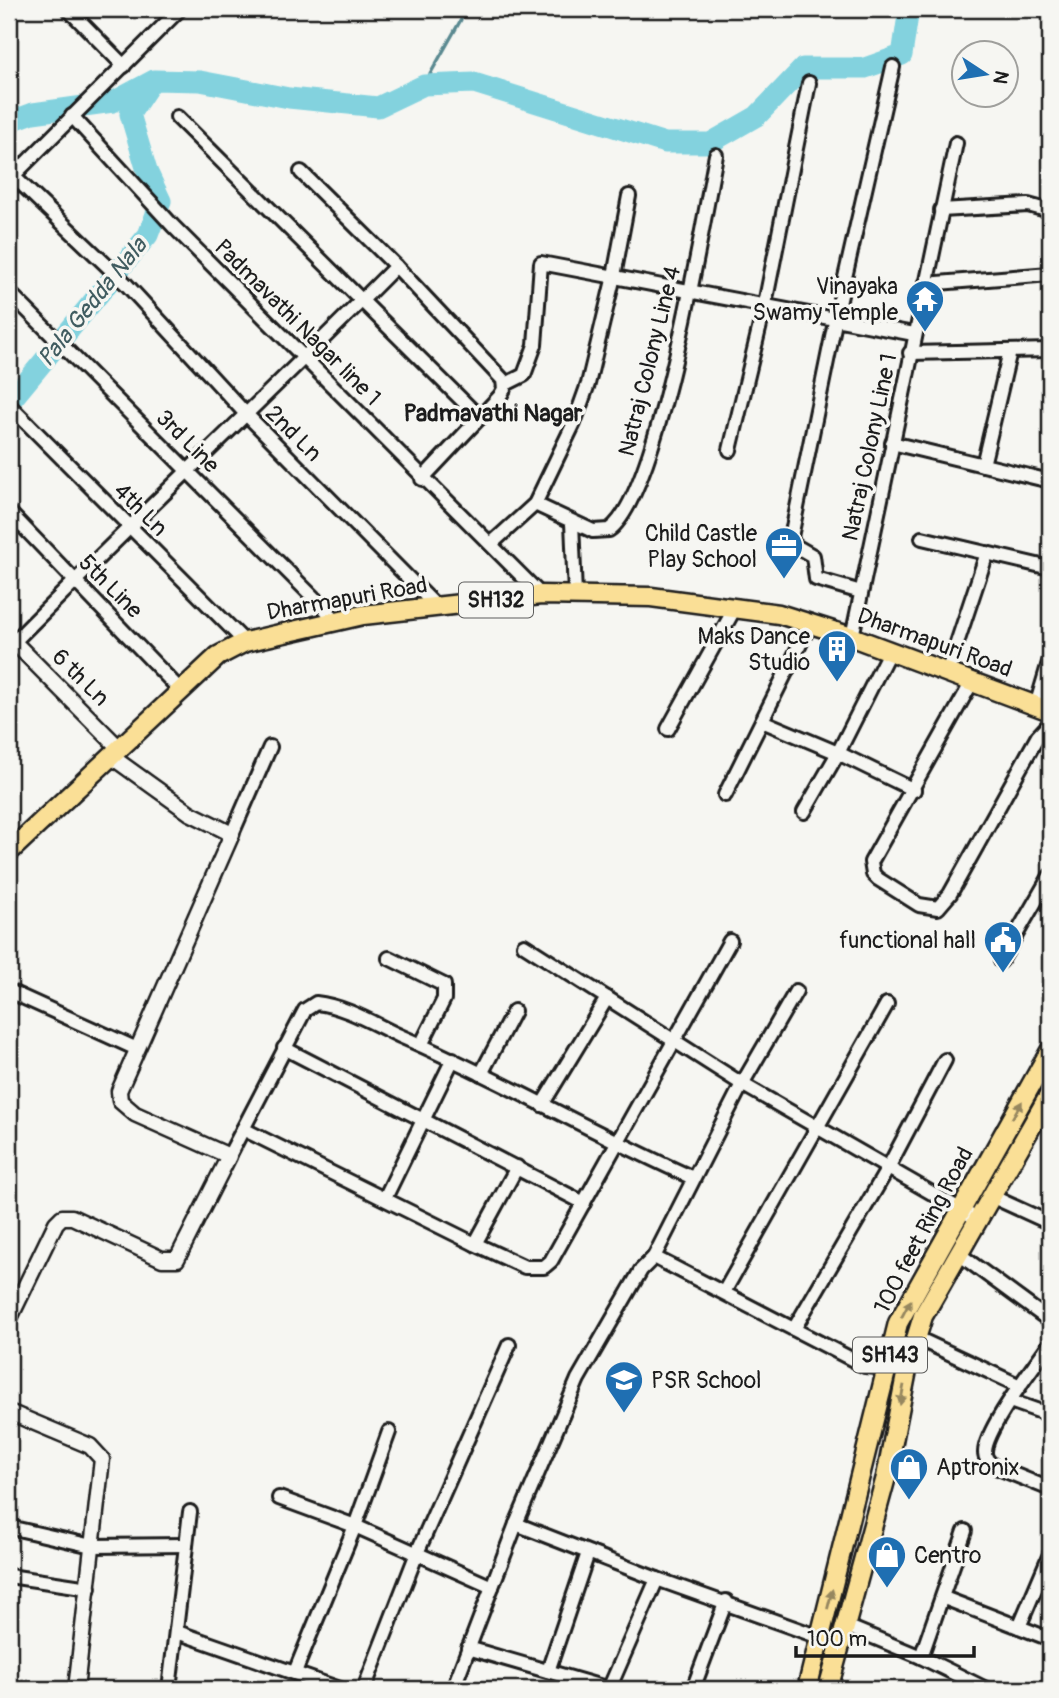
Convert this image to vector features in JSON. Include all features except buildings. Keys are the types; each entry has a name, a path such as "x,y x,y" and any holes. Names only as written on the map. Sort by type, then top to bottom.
{"main road":[{"name":"Dharmapuri Road","path":"9,852 218,656 245,642 337,621 437,607 541,595 651,597 736,606 852,637 1043,708"},
{"name":"100 feet Ring Road","path":"807,1689 898,1322 1050,1051"},
{"name":"100 feet Ring Road","path":"828,1689 886,1477 923,1316 1050,1094"}],"street":[{"path":"68,9 124,66"},
{"path":"10,176 180,9"},
{"path":"861,592 816,579 813,556 794,545 791,537 836,317 893,68"},
{"path":"730,450 765,304 808,83"},
{"name":"Padmavathi Nagar line 1","path":"72,116 173,226 306,358 422,479 541,595"},
{"path":"177,117 480,418"},
{"name":"Natraj Colony Line 1","path":"852,637 956,143"},
{"name":"Natraj Colony Line 4","path":"535,504 593,531 602,531 613,527 645,469 690,290 716,155"},
{"path":"301,173 496,370 504,385"},
{"name":"2nd Ln","path":"10,176 126,284 245,413 437,607"},
{"path":"491,544 535,504 566,442 588,384 614,276 629,196"},
{"path":"941,210 1028,205 1050,211"},
{"path":"422,479 500,396 504,385 524,374 535,345 541,262 914,334"},
{"path":"10,642 76,581 245,413 306,358 396,266"},
{"path":"925,284 1050,274"},
{"name":"3rd Line","path":"9,292 337,621"},
{"path":"910,353 1050,350"},
{"path":"983,465 1010,351"},
{"name":"4th Ln","path":"9,405 245,642"},
{"path":"892,443 1050,481"},
{"name":"5th Line","path":"9,512 181,691"},
{"path":"572,522 575,595"},
{"path":"922,538 1050,568"},
{"path":"947,673 988,553"},
{"path":"668,729 736,606"},
{"path":"725,794 810,624"},
{"name":"6 th Ln","path":"10,642 116,753 190,813 232,834"},
{"path":"804,812 838,753 889,652"},
{"path":"1043,708 1050,659"},
{"path":"972,682 870,867 878,879 919,905 938,908 950,894 1038,736 1050,723"},
{"path":"762,721 838,753 914,790"},
{"path":"229,1156 135,1114 120,1101 120,1091 136,1049 270,747"},
{"path":"1001,961 1050,876"},
{"path":"243,1129 525,1267 544,1267 551,1261 676,1042 730,941"},
{"path":"524,945 742,1084 977,1219"},
{"path":"390,957 444,985 444,999 421,1045"},
{"path":"453,1689 516,1524 578,1379 640,1270 654,1257 742,1084 796,991"},
{"path":"9,992 136,1049"},
{"path":"542,1105 607,998"},
{"path":"9,1320 55,1223 62,1217 72,1217 162,1259 177,1259 284,1048 305,1010 316,1003 337,1008 453,1059 616,1144 693,1178"},
{"path":"724,1292 887,1004"},
{"path":"481,1074 514,1011"},
{"path":"284,1048 584,1203"},
{"path":"385,1198 453,1059"},
{"path":"794,1329 888,1168 945,1060"},
{"path":"475,1244 517,1167"},
{"path":"990,1196 1050,1223"},
{"path":"959,1254 1050,1321"},
{"path":"654,1257 865,1366 886,1368"},
{"path":"917,1338 1020,1387"},
{"path":"1050,1343 1010,1401 986,1443 986,1460 1006,1472 1050,1489"},
{"path":"364,1689 417,1553 509,1345"},
{"path":"1010,1401 1050,1415"},
{"path":"9,1412 90,1446 102,1459 76,1689"},
{"path":"295,1672 355,1526 389,1432"},
{"path":"279,1498 355,1526 492,1587"},
{"path":"169,1689 190,1512"},
{"path":"516,1524 657,1579 726,1601 839,1644"},
{"path":"9,1527 92,1546 186,1545"},
{"path":"921,1657 944,1598 965,1531"},
{"path":"548,1671 588,1553"},
{"path":"1020,1626 1050,1554"},
{"path":"9,1576 89,1588"},
{"path":"468,1648 609,1689 657,1579"},
{"path":"944,1598 1050,1639"},
{"path":"693,1689 726,1601"},
{"path":"844,1625 921,1657 986,1689"},
{"path":"177,1632 340,1689"}],"waterway":[{"path":"424,85 467,9"},
{"path":"9,122 33,113 113,102 154,80 200,81 289,98 378,107 424,85 474,83 665,143 710,143 757,116 803,68 865,68 902,55 909,9"},
{"name":"Pala Gedda Nala","path":"9,403 148,235 161,201 147,171 130,114 150,84"}],"place":[{"name":"Vinayaka Swamy Temple","path":"925,333"},
{"name":"Child Castle Play School","path":"784,580"},
{"name":"Maks Dance Studio","path":"837,683"},
{"name":"functional hall","path":"1003,974"},
{"name":"PSR School","path":"624,1414"},
{"name":"Aptronix","path":"909,1501"},
{"name":"Centro","path":"887,1589"}],"district":[{"name":"Padmavathi Nagar","path":"493,413"}]}
